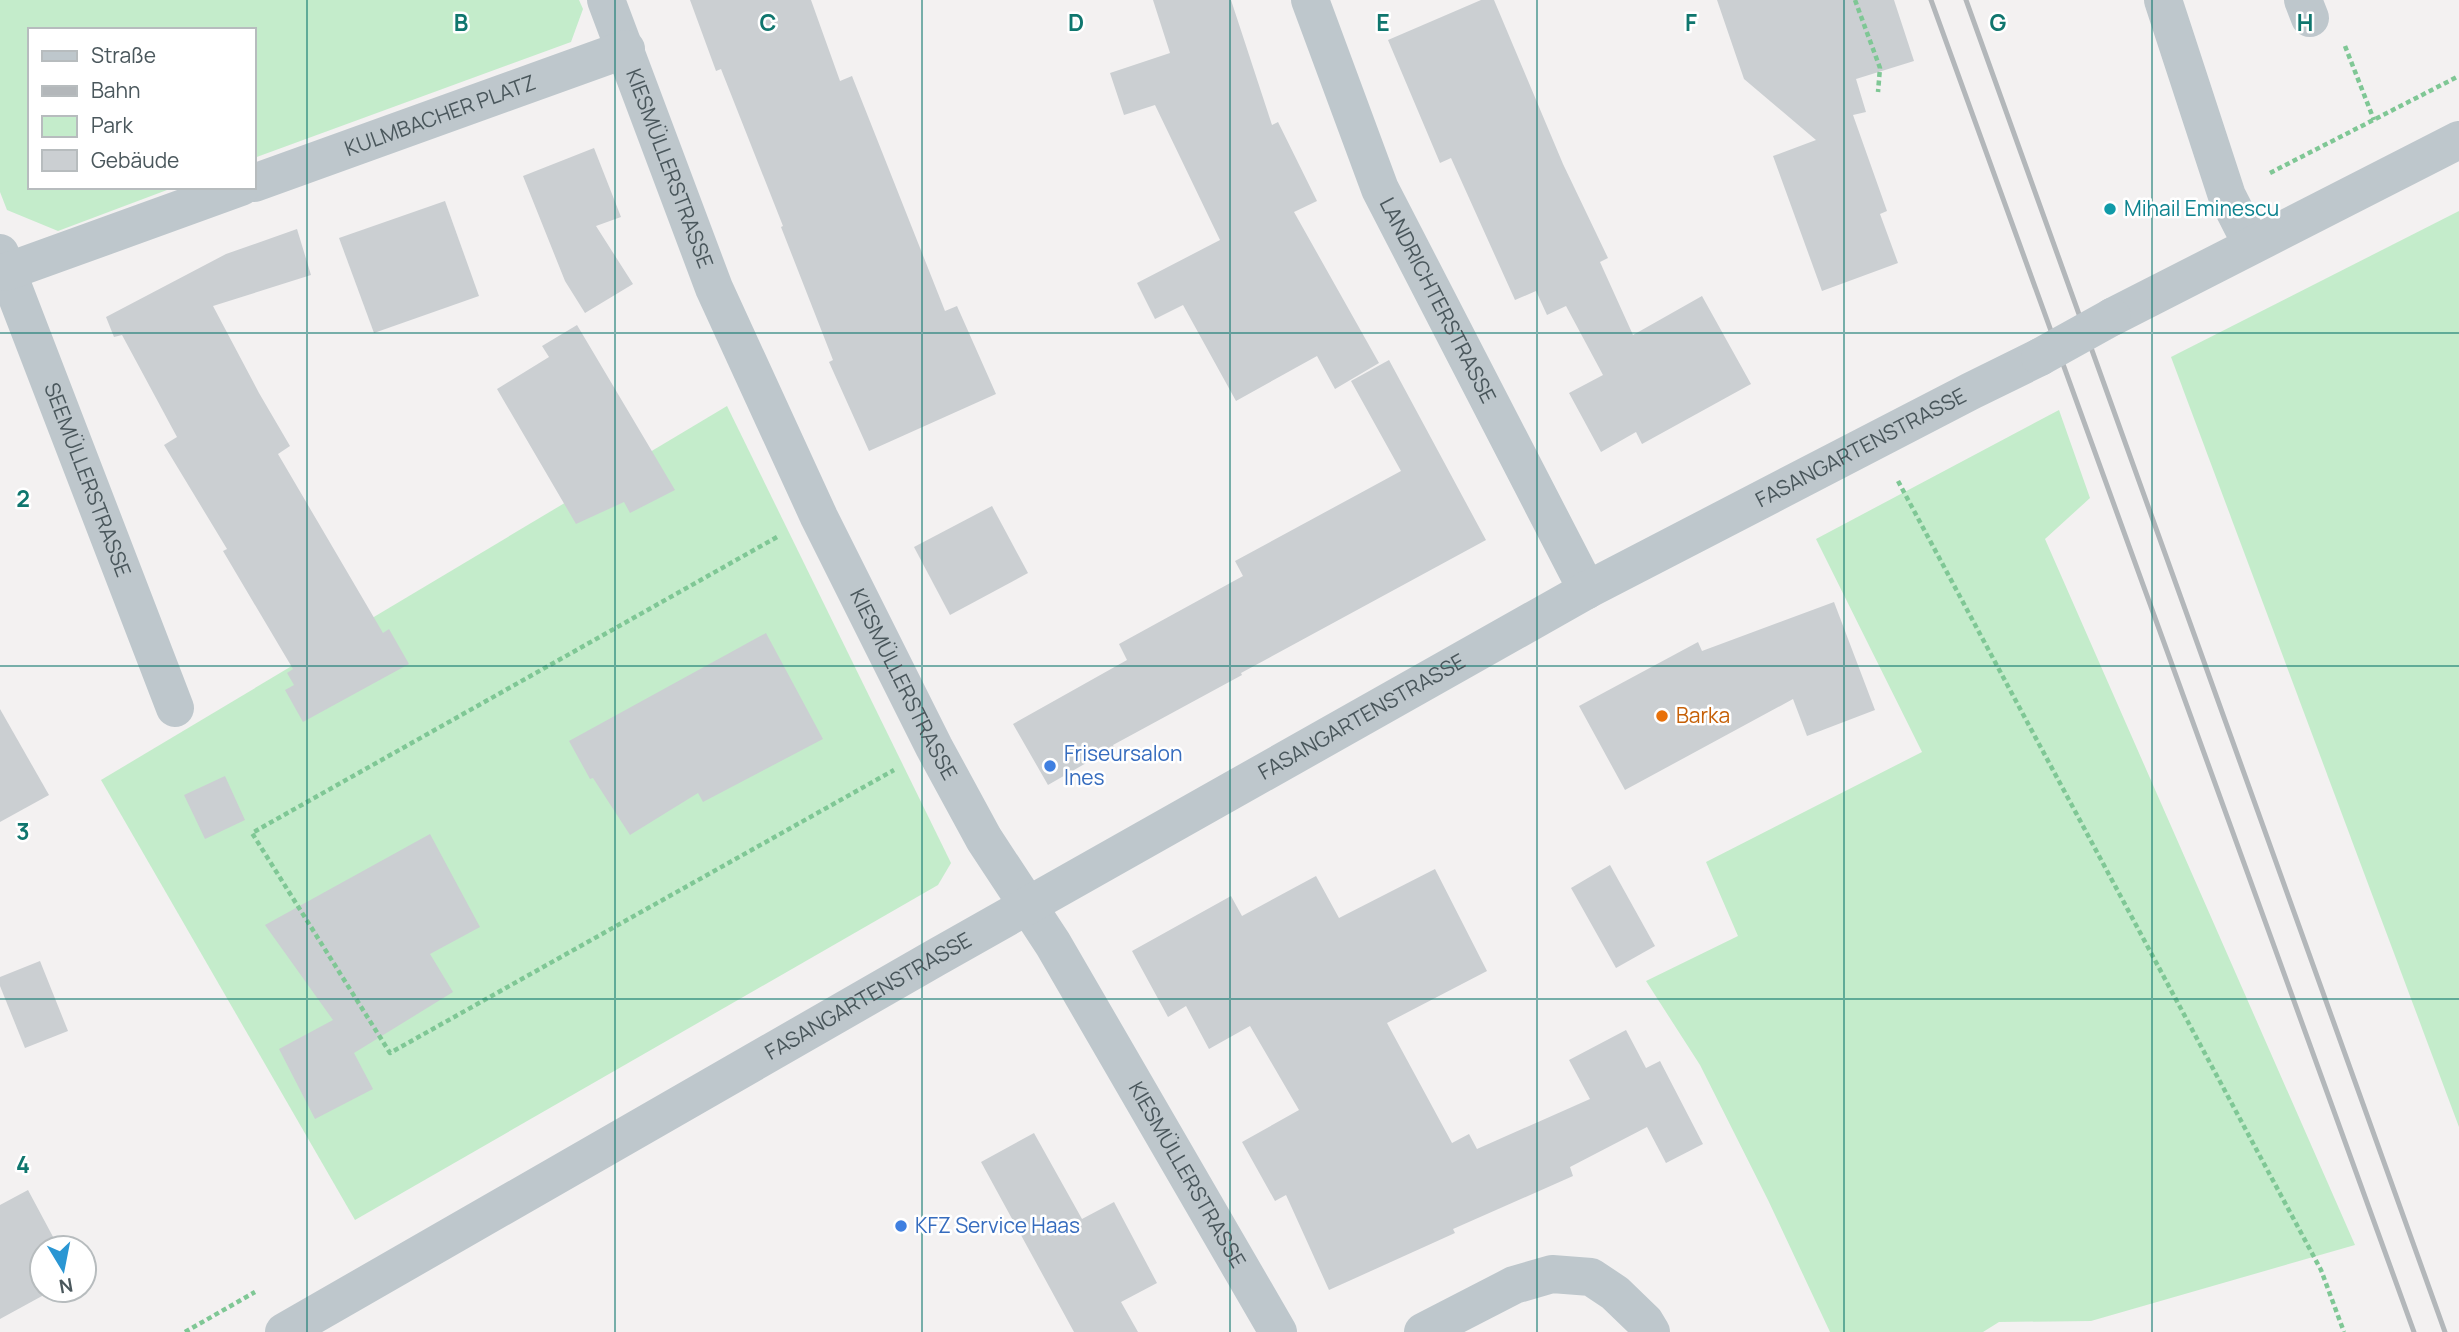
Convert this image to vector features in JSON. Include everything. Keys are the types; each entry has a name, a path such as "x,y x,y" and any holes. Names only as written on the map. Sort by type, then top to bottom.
{"street":[{"name":"KIESMÜLLERSTRASSE","path":"606,0 714,288 819,517 934,747 984,839 1053,944 1278,1332"},
{"name":"LANDRICHTERSTRASSE","path":"1310,0 1380,190 1587,590"},
{"path":"2162,0 2224,186 2252,246"},
{"name":"KULMBACHER PLATZ","path":"256,182 626,49"},
{"name":"FASANGARTENSTRASSE","path":"284,1332 1587,590 2459,140"},
{"path":"3,262 235,189"},
{"name":"SEEMÜLLERSTRASSE","path":"3,262 175,708"},
{"path":"1423,1332 1514,1286 1552,1274 1591,1277 1615,1293 1646,1322 1651,1332"}],"path":[{"path":"1855,0 1880,68 1878,92"},
{"path":"2307,9 2336,33 2347,48 2374,120"},
{"path":"2224,186 2374,120 2459,76"},
{"path":"1894,474 2321,1270 2344,1332"},
{"path":"819,517 779,536 252,833 390,1053 934,747"}],"green space":[{"path":"0,0 579,0 583,9 571,42 256,157 256,28 28,28 28,189 170,189 58,231 7,210 0,192"},
{"path":"2459,211 2459,1127 2171,357"},
{"path":"727,406 951,863 938,885 355,1220 101,780"},
{"path":"2059,410 2090,498 2045,539 2355,1245 2091,1321 1999,1322 1983,1332 1830,1332 1700,1065 1646,981 1738,936 1706,862 1922,752 1816,539"}],"building":[{"path":"690,0 811,0 840,81 852,76 945,311 957,306 996,394 869,451 829,362 833,360 781,227 783,226 721,69 716,71"},
{"path":"1153,0 1231,0 1272,125 1278,122 1317,201 1294,212 1379,363 1335,389 1317,356 1236,401 1183,305 1155,319 1137,283 1220,240 1155,105 1124,115 1110,73 1170,53"},
{"path":"1481,0 1494,0 1563,164 1608,258 1600,262 1633,335 1702,296 1751,384 1642,444 1636,432 1601,452 1569,393 1603,375 1566,306 1547,315 1536,291 1515,300 1451,158 1440,163 1388,40"},
{"path":"1717,0 1894,0 1914,61 1856,79 1866,112 1853,115 1887,211 1880,214 1898,263 1822,291 1773,156 1816,140 1744,79"},
{"path":"594,148 621,217 596,226 633,284 585,313 565,281 523,176"},
{"path":"445,201 479,296 374,333 339,238"},
{"path":"297,229 311,275 213,306 290,446 278,454 383,633 389,629 409,664 303,722 285,690 294,685 287,673 293,669 223,551 227,549 164,445 177,437 122,335 114,337 106,317 226,254"},
{"path":"577,325 675,490 630,513 624,502 576,524 497,389 549,357 542,346"},
{"path":"1389,360 1486,540 1241,673 1242,675 1113,745 1114,747 1048,785 1013,724 1127,660 1119,644 1243,576 1235,561 1401,471 1351,381"},
{"path":"992,506 1028,573 950,615 914,547"},
{"path":"1834,602 1875,710 1807,736 1793,699 1625,790 1579,706 1698,642 1702,651"},
{"path":"766,633 823,739 703,802 698,793 630,835 593,778 590,779 569,741"},
{"path":"0,709 49,795 0,822"},
{"path":"225,776 245,820 205,839 184,795"},
{"path":"430,834 480,927 430,954 453,992 354,1053 373,1089 315,1119 279,1049 333,1020 265,925"},
{"path":"1610,865 1655,946 1616,968 1571,888"},
{"path":"1435,869 1487,971 1387,1023 1452,1143 1469,1134 1477,1149 1590,1099 1569,1060 1626,1030 1646,1068 1660,1061 1703,1144 1666,1163 1647,1127 1570,1167 1573,1176 1453,1229 1455,1233 1329,1290 1286,1195 1275,1201 1242,1142 1299,1110 1250,1026 1209,1049 1186,1006 1168,1017 1132,951 1231,896 1242,916 1316,876 1339,918"},
{"path":"40,961 68,1031 25,1048 0,986 0,977"},
{"path":"1034,1133 1082,1219 1114,1202 1157,1283 1121,1302 1138,1332 1074,1332 981,1162"},
{"path":"28,1190 52,1234 28,1234 28,1304 0,1319 0,1205"}],"railway":[{"path":"1931,0 2414,1332"},
{"path":"1966,0 2445,1332"}],"place":[{"name":"Mihail Eminescu","path":"2110,209"},
{"name":"Barka","path":"1662,716"},
{"name":"Friseursalon Ines","path":"1050,766"},
{"name":"KFZ Service Haas","path":"901,1226"}]}
